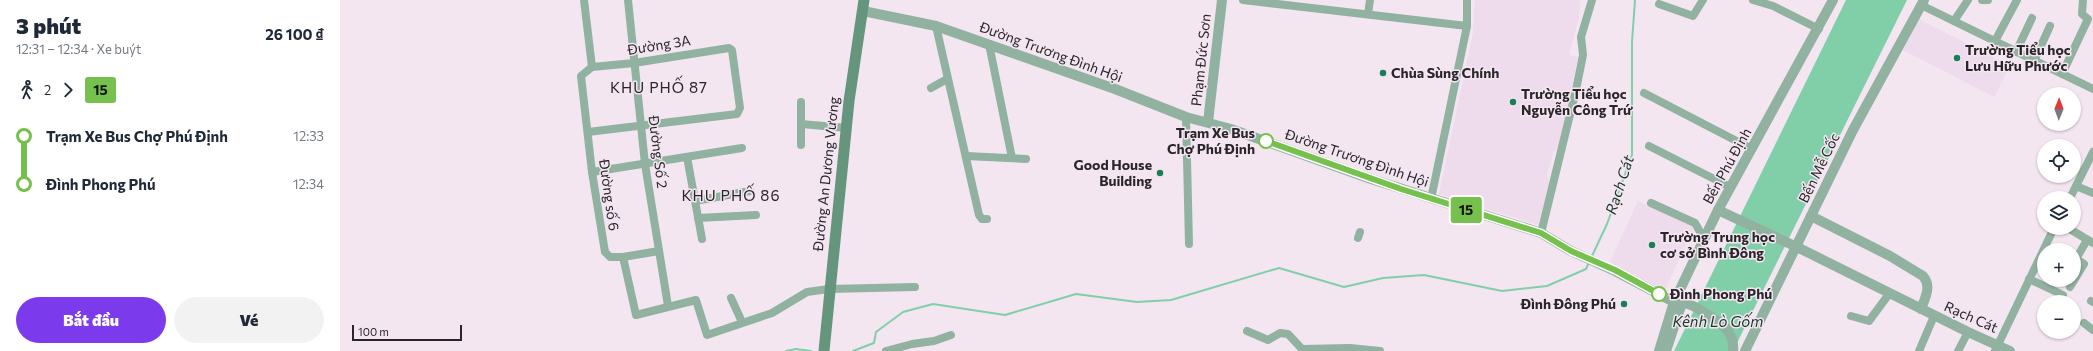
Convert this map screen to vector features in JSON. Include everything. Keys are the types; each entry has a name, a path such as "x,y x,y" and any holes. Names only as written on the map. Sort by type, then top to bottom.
{"main road":[{"name":"Đường An Dương Vương","path":"824,347 849,101 864,6"}],"street":[{"path":"584,0 592,67"},
{"name":"Đường Số 2","path":"628,0 645,164 668,306"},
{"name":"Phạm Đức Sơn","path":"1208,122 1222,0"},
{"path":"1243,0 1284,2 1467,26"},
{"path":"1368,14 1370,0"},
{"path":"1431,199 1467,26 1467,0"},
{"path":"1541,233 1576,90 1583,55 1581,37 1592,0"},
{"path":"1659,4 1693,16 1703,0"},
{"path":"1753,0 1773,3 1819,29"},
{"name":"Bến Phú Định","path":"1659,351 1674,302 1718,210 1834,0"},
{"path":"1954,21 1968,0"},
{"path":"1982,0 1988,0"},
{"path":"1995,41 2017,0"},
{"path":"2062,74 2088,19 2082,14 2083,0"},
{"path":"1922,3 1954,21 2093,90"},
{"name":"Bến Mễ Cốc","path":"1745,351 1853,130 1922,3"},
{"name":"Đường Trương Đình Hội","path":"864,6 936,26 1186,116 1208,122 1431,199 1541,233 1571,251 1615,270 1674,302"},
{"path":"2016,52 2032,18"},
{"path":"936,26 979,215 982,219 987,219"},
{"path":"2034,61 2050,26"},
{"path":"989,44 1012,158"},
{"name":"Đường 3A","path":"592,67 634,63 729,48 732,50 740,108 737,114 641,126"},
{"name":"Đường số 6","path":"592,67 581,76 592,172 605,252 610,257 623,257"},
{"path":"931,88 947,79"},
{"path":"1644,94 1752,150"},
{"path":"801,102 801,145"},
{"path":"1186,116 1190,244"},
{"path":"801,124 847,128"},
{"path":"588,132 641,126"},
{"path":"1649,146 1730,187"},
{"path":"592,172 742,148"},
{"path":"2074,191 2093,152"},
{"path":"966,156 1026,159"},
{"path":"687,157 702,239"},
{"path":"2076,186 2093,193"},
{"path":"695,201 750,192"},
{"path":"1651,203 1695,223 1704,239"},
{"name":"Rạch Cát","path":"1718,210 1839,267 1889,294 1968,332 1996,348 2010,351"},
{"path":"698,218 756,215"},
{"name":"Rạch Cát","path":"1811,216 1890,256 1923,276 1927,281 1928,288 1921,309"},
{"path":"1996,348 2051,235"},
{"path":"2079,235 2090,242 2081,253"},
{"path":"659,251 623,257 636,315 696,300 707,336 742,322 772,313 807,292 829,289 915,287"},
{"path":"2029,279 2063,295"},
{"path":"1851,316 1869,321 1889,294"},
{"path":"730,298 742,322"},
{"path":"1666,351 1681,306 1685,303 1692,305 1727,329 1734,343 1733,351"},
{"path":"1919,351 1934,316"},
{"path":"2084,323 2093,330"},
{"path":"1247,331 1268,340 1280,333 1288,334 1302,349 1350,348 1380,351"},
{"path":"1958,351 1968,332"},
{"path":"886,351 912,344 934,341 951,335"}],"shaded area":[{"name":"Trường Tiểu học Nguyễn Công Trứ","path":"1475,0 1580,0 1579,17 1569,55 1578,57 1559,147 1553,153 1547,175 1550,182 1538,225 1439,194 1473,33"},
{"name":"Trường Tiểu học Lưu Hữu Phước","path":"1919,19 2010,66 1994,97 1903,50"},
{"name":"Trường Trung học cơ sở Bình Đông","path":"1638,201 1694,227 1665,290 1609,264"}],"water":[{"name":"Kênh Lò Gốm","path":"1846,0 1907,0 1733,351 1674,351"}],"waterway":[{"name":"Rạch Cát","path":"1592,256 1607,224 1632,155 1632,42 1635,0"},
{"path":"853,351 874,343 876,332 903,312 933,304 1005,315 1076,294 1137,302 1171,300 1279,268 1344,287 1383,278 1424,275 1502,291 1547,286 1586,269 1589,262"},
{"path":"786,351 796,349 811,351"}],"bus line":[{"name":"15","path":"1266,141 1401,189 1541,233 1571,251 1615,270 1659,294"}],"place":[{"name":"Trường Tiểu học Lưu Hữu Phước","path":"1957,58"},
{"name":"Chùa Sùng Chính","path":"1383,73"},
{"name":"Trường Tiểu học Nguyễn Công Trứ","path":"1513,102"},
{"name":"Trạm Xe Bus Chợ Phú Định","path":"1266,141"},
{"name":"Good House Building","path":"1160,173"},
{"name":"Trường Trung học cơ sở Bình Đông","path":"1652,245"},
{"name":"Đình Phong Phú","path":"1659,294"},
{"name":"Đình Đông Phú","path":"1624,304"}],"district":[{"name":"KHU PHỐ 87","path":"659,88"},
{"name":"KHU PHỐ 86","path":"731,196"}]}
